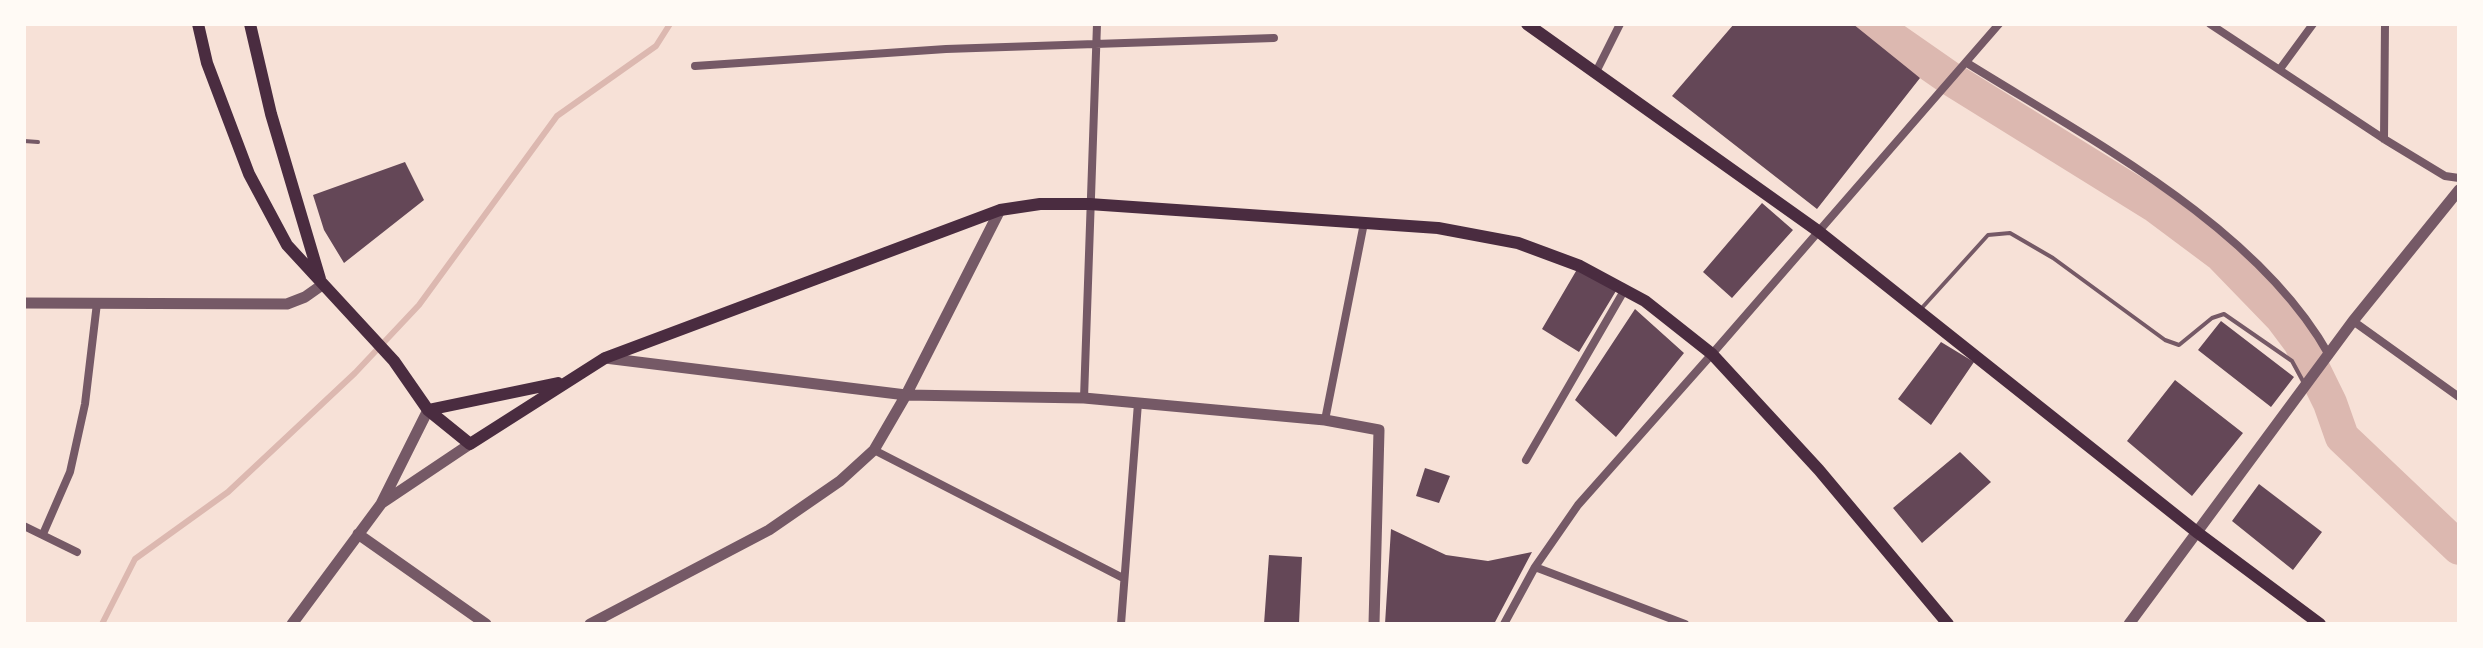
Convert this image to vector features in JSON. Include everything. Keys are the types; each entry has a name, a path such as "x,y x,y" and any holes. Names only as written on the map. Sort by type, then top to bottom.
{"main road":[{"path":"198,24 207,63 249,174 287,245 394,361 428,410 470,444 605,358 1000,210 1040,204 1089,204 1438,228 1518,243 1580,266 1625,289 1712,354 1819,470 1948,624"},
{"path":"250,24 271,114 322,285"},
{"path":"1527,24 1818,231 2198,533 2320,624"},
{"path":"428,410 567,381"}],"street":[{"path":"1084,398 1097,24"},
{"path":"1595,74 1620,24"},
{"path":"1504,624 1535,567 1578,505 1999,24"},
{"path":"2210,24 2384,139 2445,176 2459,178"},
{"path":"2280,69 2313,24"},
{"path":"2384,139 2385,24"},
{"path":"695,66 946,49 1274,38"},
{"path":"1967,63 2152,179 2227,236 2312,324 2328,356"},
{"path":"2129,624 2353,321 2459,190"},
{"path":"590,624 769,530 840,481 874,450 906,395 1000,210"},
{"path":"1325,420 1364,223"},
{"path":"24,303 287,304 305,297 322,285"},
{"path":"1526,460 1625,289"},
{"path":"43,534 70,472 85,404 97,303"},
{"path":"2353,321 2459,397"},
{"path":"605,358 906,395 1084,398 1325,420 1379,430 1374,624"},
{"path":"1121,624 1138,403"},
{"path":"292,624 381,504 428,410"},
{"path":"381,504 470,444"},
{"path":"874,450 1123,578"},
{"path":"24,526 77,552"},
{"path":"358,534 486,624"},
{"path":"1535,567 1685,624"}],"lane":[{"path":"24,141 38,142"},
{"path":"1919,312 1988,235 2010,233 2053,258 2165,340 2179,345 2212,318 2224,314 2292,361 2307,384"}],"building":[{"path":"1734,24 1853,24 1920,78 1817,209 1672,96"},
{"path":"405,162 424,200 344,263 324,230 313,195"},
{"path":"1762,203 1793,230 1732,298 1703,272"},
{"path":"1579,266 1619,286 1579,352 1542,329"},
{"path":"1635,309 1684,353 1616,437 1575,400"},
{"path":"2221,321 2294,377 2271,407 2198,350"},
{"path":"1941,342 1974,362 1931,425 1898,399"},
{"path":"2175,380 2243,433 2192,496 2127,441"},
{"path":"1960,452 1991,482 1922,543 1893,508"},
{"path":"1425,468 1450,476 1439,503 1416,496"},
{"path":"2259,484 2322,532 2293,570 2232,521"},
{"path":"1391,529 1446,555 1488,561 1532,552 1494,624 1385,624"},
{"path":"1269,555 1302,557 1299,624 1264,624"}],"waterway":[{"path":"102,624 135,559 228,492 355,373 419,305 557,116 656,46 670,24"},
{"path":"1872,24 1951,79 2154,205 2221,255 2282,318 2300,342 2330,403 2342,437 2459,548"}]}
